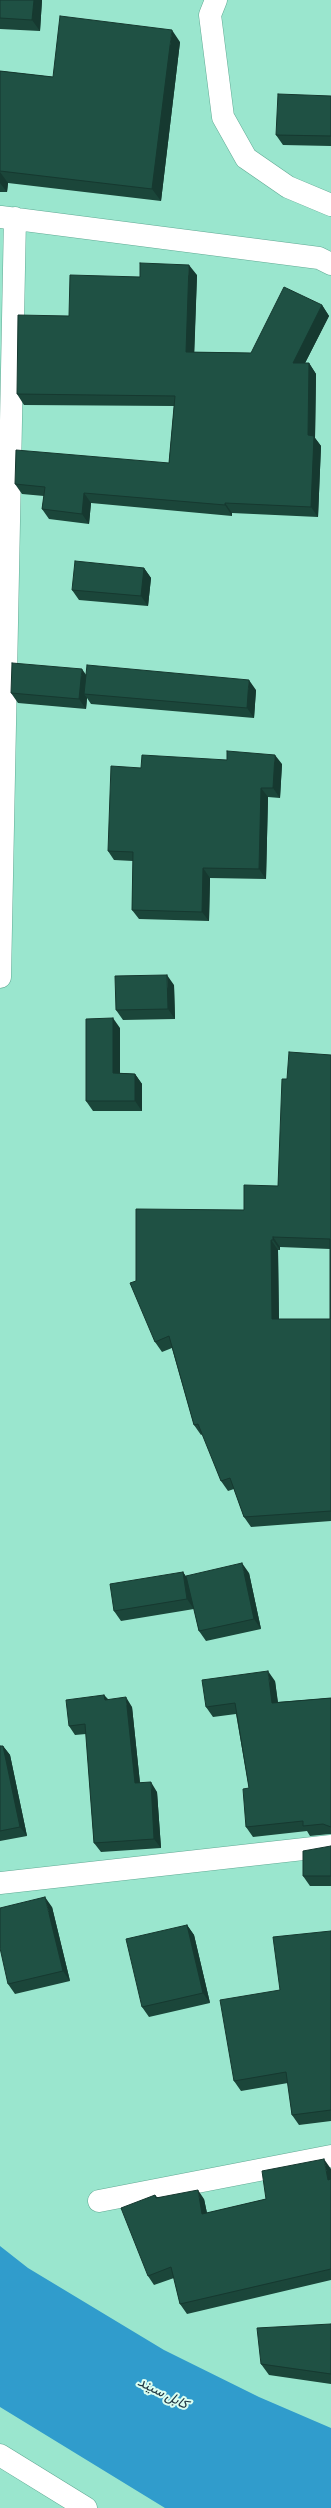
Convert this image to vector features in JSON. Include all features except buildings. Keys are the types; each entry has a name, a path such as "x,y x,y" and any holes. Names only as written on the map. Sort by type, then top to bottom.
{"street":[{"path":"216,0 210,14 223,117 246,158 288,187 331,205"},
{"path":"0,978 7,217 319,258 331,264"},
{"path":"0,1883 331,1846"},
{"path":"99,2201 331,2156"},
{"path":"0,2455 86,2508"}],"water":[{"name":"کابل سيند","path":"0,2246 28,2268 164,2350 259,2397 331,2428 331,2508 165,2508 0,2407"}]}
